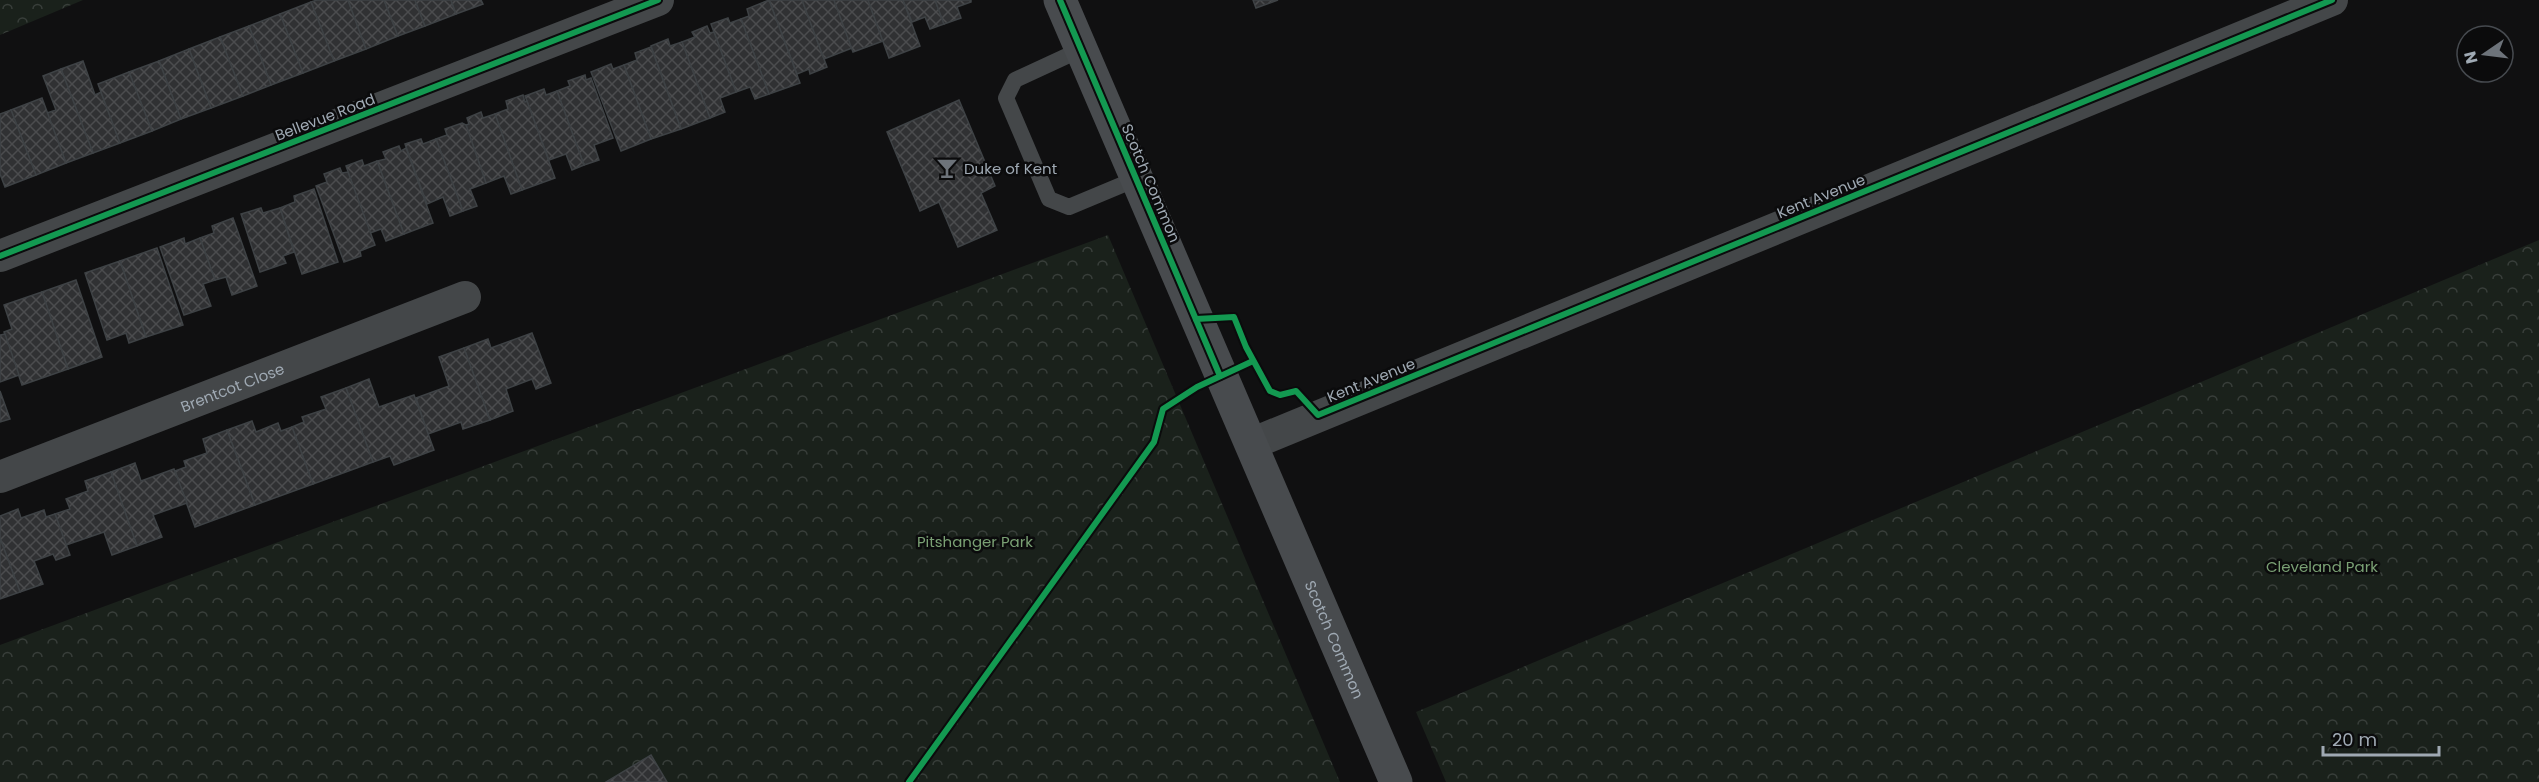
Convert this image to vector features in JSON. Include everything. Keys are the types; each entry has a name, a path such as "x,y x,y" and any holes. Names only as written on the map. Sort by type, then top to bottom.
{"main road":[{"name":"Scotch Common","path":"1060,0 1396,782"}],"street":[{"name":"Bellevue Road","path":"0,256 658,0"},
{"name":"Kent Avenue","path":"1251,444 2332,0"},
{"name":"Brentcot Close","path":"0,477 465,297"}],"lane":[{"path":"1082,49 1015,80 1006,98 1049,199 1069,207 1136,178"}],"green space":[{"path":"0,0 83,0 0,35"},
{"name":"Pitshanger Park","path":"1108,235 1340,782 0,782 0,645"},
{"name":"Cleveland Park","path":"2539,240 2539,782 1446,782 1416,712"}],"building":[{"path":"348,0 366,49 334,61 311,2"},
{"path":"348,0 384,0 398,36 366,49"},
{"path":"384,0 415,0 425,26 398,36"},
{"path":"415,0 451,0 456,14 425,26"},
{"path":"451,0 481,0 483,4 456,14"},
{"path":"769,0 802,0 827,67 810,74 809,69 797,74"},
{"path":"769,0 800,83 769,94 741,19 749,16 747,9"},
{"path":"802,0 834,0 852,48 824,59"},
{"path":"834,0 868,0 883,41 853,52"},
{"path":"868,0 903,0 920,46 889,58"},
{"path":"903,0 935,0 944,24 930,29 925,17 912,22"},
{"path":"935,0 971,0 971,2 957,7 961,18 944,24"},
{"path":"1253,0 1278,0 1256,8"},
{"path":"311,2 334,61 303,73 280,14"},
{"path":"280,14 303,73 271,85 249,26"},
{"path":"728,18 730,23 741,19 769,94 755,99 750,87 736,92 711,24"},
{"path":"249,26 271,85 243,96 220,37"},
{"path":"707,26 710,33 714,32 736,92 720,98 725,112 710,118 682,42 695,37 692,32"},
{"path":"220,37 243,96 211,108 189,49"},
{"path":"668,39 670,46 682,42 710,118 681,129 651,46"},
{"path":"651,47 681,129 651,139 624,65 637,60 635,53"},
{"path":"189,49 211,108 181,119 159,61"},
{"path":"83,61 95,95 101,92 120,143 93,153 61,69"},
{"path":"159,61 181,119 152,131 129,72"},
{"path":"611,64 613,69 624,65 651,139 621,151 591,72"},
{"path":"61,69 93,153 66,163 47,113 56,110 43,76"},
{"path":"129,72 152,131 120,143 98,84"},
{"path":"585,75 586,80 591,78 613,138 594,145 599,160 584,165 557,91 570,86 568,81"},
{"path":"544,89 546,95 557,91 584,165 572,170 566,154 549,160 525,96"},
{"path":"523,95 555,178 522,190 495,114 508,109 506,101"},
{"path":"42,98 66,163 36,175 11,110"},
{"path":"959,100 995,186 981,193 997,230 958,247 939,202 920,211 887,132"},
{"path":"11,110 36,175 5,187 0,174 0,114"},
{"path":"481,112 483,118 495,114 522,190 511,194 504,176 486,183 466,125 469,124 467,118"},
{"path":"462,123 466,125 486,183 470,189 477,206 463,211 436,139 447,135 445,129"},
{"path":"421,139 423,144 436,139 463,211 450,216 443,197 427,204 405,144"},
{"path":"399,146 401,151 406,148 433,223 404,234 377,161 386,159 383,152"},
{"path":"362,160 364,166 377,161 404,234 386,241 381,229 370,233 346,166"},
{"path":"340,168 342,173 348,172 375,245 360,251 361,256 344,262 316,186 327,182 324,174"},
{"path":"314,189 338,262 302,274 280,208 295,202 294,196"},
{"path":"261,208 263,213 280,208 294,252 283,256 286,263 260,272 241,214"},
{"path":"233,218 257,286 232,295 226,277 215,280 200,238 214,233 212,226"},
{"path":"184,238 185,244 200,238 215,280 203,284 211,306 184,315 160,247"},
{"path":"157,248 183,325 146,337 120,261"},
{"path":"120,261 146,337 129,343 126,333 107,340 85,273"},
{"path":"76,280 102,357 68,369 42,292"},
{"path":"42,292 68,369 22,385 4,332 12,329 4,305"},
{"path":"532,333 551,383 536,389 532,379 506,389 513,411 490,420 464,348 488,339 491,348"},
{"path":"5,334 19,375 0,382 0,335"},
{"path":"464,348 490,420 463,429 461,422 428,434 416,398 449,386 439,357"},
{"path":"369,379 379,407 414,395 434,450 394,465 390,456 373,462 346,388"},
{"path":"346,388 373,462 313,484 292,427 304,422 302,417 326,409 321,397"},
{"path":"0,391 10,419 0,422"},
{"path":"252,421 256,432 278,423 281,431 292,427 313,484 255,505 227,430"},
{"path":"227,430 255,505 195,527 175,471 186,467 184,461 207,453 203,439"},
{"path":"135,463 141,481 174,469 187,503 153,515 162,537 137,546 111,472"},
{"path":"111,472 137,546 112,555 104,532 66,545 55,514 70,509 66,499 88,491 85,481"},
{"path":"18,509 21,518 44,510 46,517 55,514 70,555 56,560 53,554 34,561 43,584 20,592 0,538 0,516"},
{"path":"0,538 20,592 0,599"},
{"path":"651,755 667,782 606,782"}],"cycle path":[{"path":"0,256 658,0"},
{"path":"1060,0 1220,376"},
{"path":"1196,319 1234,317 1246,347 1270,391 1280,395 1296,391 1318,415 2332,0"},
{"path":"909,782 1154,442 1163,409 1197,387 1253,361"}],"place":[{"name":"Duke of Kent","path":"947,168"}]}
